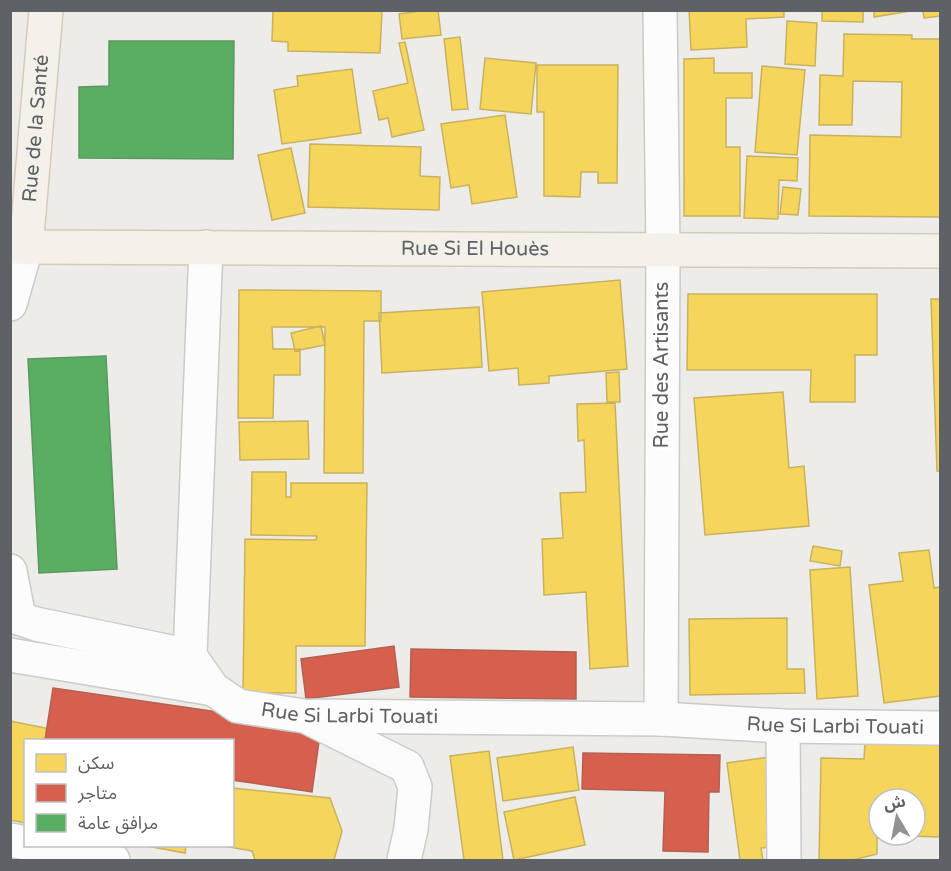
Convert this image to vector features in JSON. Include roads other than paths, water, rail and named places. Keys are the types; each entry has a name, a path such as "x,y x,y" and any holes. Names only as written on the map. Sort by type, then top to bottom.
{"main road":[{"name":"Rue de la Santé","path":"18,248 46,10"},
{"name":"Rue Si El Houès","path":"18,248 940,251"}],"street":[{"name":"Rue des Artisants","path":"660,10 663,250 661,719"},
{"path":"10,571 15,617 36,624 190,656 206,247"},
{"path":"10,304 18,248"},
{"path":"10,655 213,688"},
{"name":"Rue Si Larbi Touati","path":"190,656 213,688 238,706 304,716 661,719 783,726 940,728"},
{"path":"304,716 407,767 415,787 411,829 404,861"},
{"path":"783,726 784,861"},
{"path":"42,847 113,861"}]}
